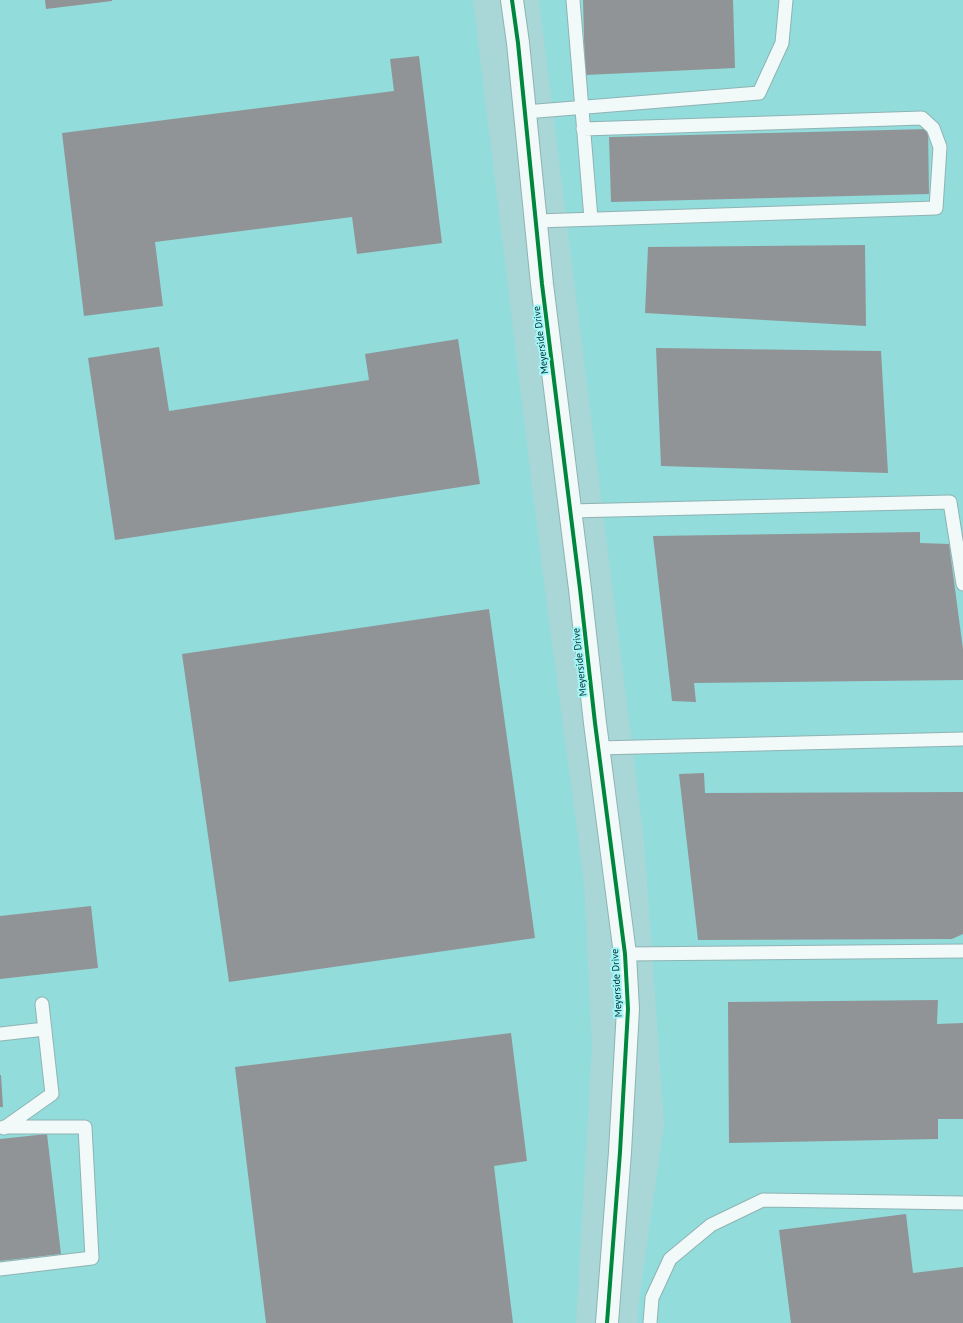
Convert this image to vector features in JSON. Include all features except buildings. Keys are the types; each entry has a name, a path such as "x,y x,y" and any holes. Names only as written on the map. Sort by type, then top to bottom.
{"street":[{"name":"Meyerside Drive","path":"512,0 518,43 542,284 598,748 625,954 628,1009 620,1152 607,1323"}],"lane":[{"path":"573,0 591,219"},
{"path":"525,112 759,93 782,42 786,0"},
{"path":"536,221 936,208 940,147 933,128 922,118 583,129"},
{"path":"570,511 950,502 963,584"},
{"path":"598,748 963,739"},
{"path":"625,954 963,951"},
{"path":"2,1128 52,1094 42,1004"},
{"path":"0,1034 45,1029"},
{"path":"0,1269 92,1258 86,1127 2,1128"},
{"path":"650,1323 652,1298 670,1259 711,1225 764,1200 963,1202"}],"shaded area":[{"path":"0,0 473,0 542,567 584,882 592,1047 576,1323 0,1323"},
{"path":"539,0 963,0 963,1323 638,1323 638,1309 664,1124 644,840"}],"cycle path":[{"path":"512,0 518,43 542,284 595,723 625,954 628,1009 620,1152 607,1323"}]}
